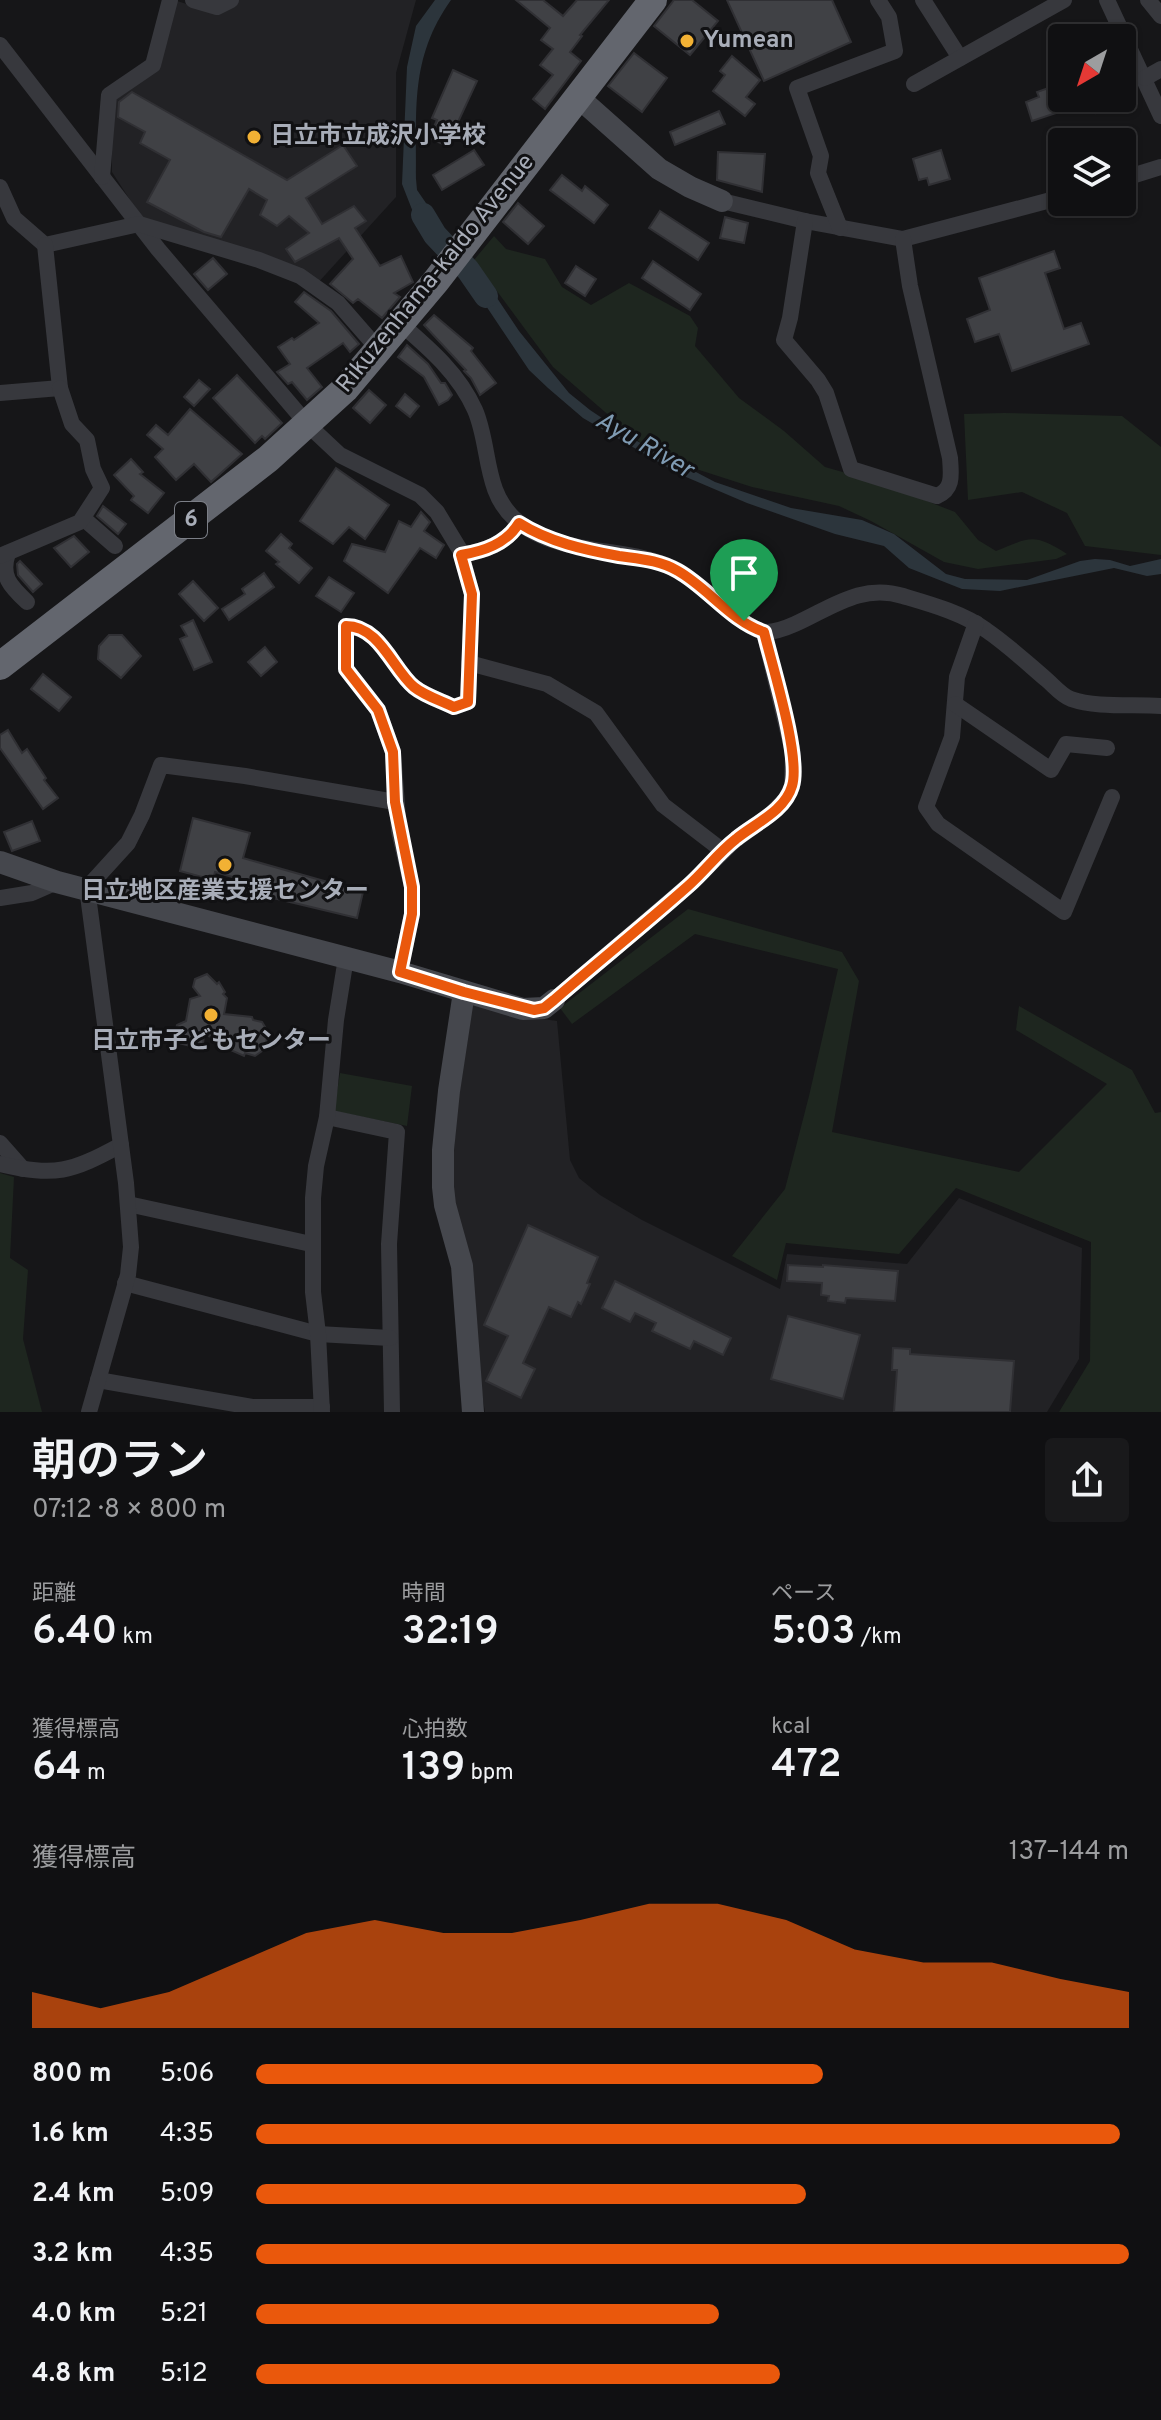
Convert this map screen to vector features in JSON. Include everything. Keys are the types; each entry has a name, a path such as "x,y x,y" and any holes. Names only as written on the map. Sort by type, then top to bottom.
{"highway":[{"name":"Rikuzenhama-kaido Avenue","path":"0,666 308,425 379,350 436,281 653,0"}],"street":[{"path":"102,177 109,95 153,65 170,0"},
{"path":"193,0 217,7 231,0"},
{"path":"840,228 818,173 821,156 797,88 895,51 889,17 878,0"},
{"path":"923,0 960,58"},
{"path":"914,84 1064,0"},
{"path":"1107,0 1161,116"},
{"path":"1148,0 1161,16"},
{"path":"0,45 139,224 308,425 340,455 420,495 437,512 461,555 472,594 468,702 454,707 414,687 386,649 355,626 346,626 346,669 378,710 393,752 395,802 412,901 400,972"},
{"path":"1145,78 1161,69"},
{"path":"578,97 659,169 690,187 722,201 805,221 903,239 1048,201"},
{"path":"1136,175 1161,167"},
{"path":"0,187 14,218 45,245 60,388 72,424 87,440 93,469 102,488 80,522 4,554 6,579 27,602"},
{"path":"805,221 784,340 826,393 851,469 937,496 949,486 952,478 950,458 910,286 903,239"},
{"path":"45,245 139,224 259,260 300,276 338,303 379,350"},
{"path":"401,324 445,363 475,409 483,431 494,489 509,514 519,523 548,538 654,561 677,570 744,621 764,632 788,627 845,599 875,592 903,596 976,623 1069,698 1161,706"},
{"path":"0,393 60,388"},
{"path":"83,518 115,546"},
{"path":"461,555 482,551 501,542 513,533 519,523"},
{"path":"976,623 957,677 952,737 926,807 938,824 1064,912 1112,797"},
{"path":"0,862 57,882 400,972 523,1009 544,1008 785,800 792,787 793,753 764,632"},
{"path":"469,663 547,684 596,713 663,805 723,851"},
{"path":"955,704 1051,770 1066,744 1107,748"},
{"path":"89,1412 125,1283 131,1247 121,1145 87,888 128,843 161,765 395,802"},
{"path":"0,898 32,893 57,882"},
{"path":"98,1380 252,1407 322,1410 311,1244 316,1166 327,1117 336,1020 346,958"},
{"path":"464,992 449,1091 443,1187 462,1266 473,1412"},
{"path":"327,1117 397,1132 389,1244 392,1412"},
{"path":"0,1143 23,1169"},
{"path":"0,1164 59,1172 121,1145"},
{"path":"128,1204 311,1244"},
{"path":"125,1283 318,1334 390,1338"}],"shaded area":[{"name":"日立市立成沢小学校","path":"239,0 416,0 396,73 396,197 316,285 148,228 112,172 112,102 157,70 177,1 209,11 220,10"},
{"path":"494,236 506,249 545,259 562,287 591,305 629,283 690,316 698,328 695,346 739,398 784,431 825,467 878,482 955,512 978,540 996,551 1032,539 1067,554 1056,559 978,569 944,562 839,506 752,487 690,467 642,444 553,367 474,260"},
{"path":"964,414 1122,416 1161,447 1161,555 1085,546 1067,513 1022,492 968,500"},
{"path":"688,909 842,952 859,981 832,1132 1019,1172 1107,1084 1016,1030 1019,1006 1132,1070 1155,1113 1161,1112 1161,1412 1059,1412 1090,1361 1091,1242 956,1188 899,1254 786,1243 777,1280 732,1256 785,1189 838,969 695,934 572,1024 560,1008"},
{"path":"472,1005 557,1021 570,1160 579,1178 600,1195 642,1220 780,1289 787,1254 907,1264 959,1198 1082,1248 1079,1359 1047,1412 485,1412 451,1195 459,1079"},
{"path":"340,1073 412,1086 407,1126 334,1111"},
{"path":"0,1173 14,1177 10,1258 28,1270 23,1339 42,1412 0,1412"}],"water":[{"path":"435,0 451,0 437,22 422,65 416,108 416,179 417,190 448,235 437,248 420,230 402,184 407,67 416,26"},
{"path":"473,262 519,331 569,393 635,440 715,482 791,508 862,520 894,534 946,574 965,579 1027,580 1080,561 1095,559 1130,566 1161,559 1161,574 1147,576 1114,568 1000,591 962,589 909,568 884,546 835,534 747,503 679,474 583,418 529,370 464,273"}],"building":[{"path":"516,0 543,0 563,16 577,0 609,0 570,52 581,61 545,109 533,99 553,75 540,65 553,49 541,40 550,28"},
{"name":"Yumean","path":"674,0 692,0 718,21 690,55 654,26"},
{"path":"727,0 832,0 851,42 764,81"},
{"path":"634,53 667,78 642,112 608,86"},
{"path":"732,56 760,80 746,97 755,104 745,116 713,91 725,75 720,71"},
{"path":"453,70 477,81 447,146 429,138 437,120 432,118"},
{"path":"1048,88 1048,112 1059,112 1032,121 1026,102 1039,97 1037,92"},
{"path":"132,92 287,180 343,145 357,166 306,198 322,224 354,206 366,221 355,228 380,266 401,256 413,282 394,293 400,297 382,318 358,299 353,303 330,284 353,259 339,238 295,262 286,249 309,233 289,216 277,226 260,215 267,200 249,189 221,237 204,232 147,202 170,160 140,143 145,132 118,117 119,102"},
{"path":"719,111 725,124 675,145 670,132"},
{"path":"474,150 484,165 442,190 433,175"},
{"path":"941,150 950,179 929,185 927,178 919,180 913,159"},
{"path":"718,152 765,154 762,192 717,180"},
{"path":"562,175 582,191 585,186 608,205 594,223 550,190"},
{"path":"518,203 544,226 528,244 503,222"},
{"path":"660,211 709,243 698,260 649,228"},
{"path":"725,217 748,223 744,243 720,238"},
{"path":"1054,251 1060,268 1045,273 1064,329 1081,323 1089,344 1012,371 999,334 975,342 967,319 990,310 979,278"},
{"path":"213,258 227,274 208,290 194,274"},
{"path":"653,261 701,294 690,310 642,278"},
{"path":"576,266 596,279 585,296 565,283"},
{"path":"304,292 331,311 359,344 350,352 343,343 307,368 322,387 307,400 292,382 288,384 277,372 290,364 278,347 319,323 295,302"},
{"path":"434,315 473,348 471,351 496,383 480,395 466,370 424,325"},
{"path":"407,345 428,364 441,383 445,383 452,395 448,400 439,405 424,377 398,357"},
{"path":"237,375 282,423 265,439 262,436 255,443 213,398"},
{"path":"199,380 210,389 194,406 184,397"},
{"path":"369,390 386,405 370,423 353,408"},
{"path":"405,394 419,406 410,417 396,406"},
{"path":"190,409 242,454 211,482 194,464 176,480 155,457 163,449 147,435 156,425 168,435"},
{"path":"131,459 143,472 140,474 164,493 148,513 131,500 134,496 114,475"},
{"path":"336,468 389,505 365,539 349,527 333,544 300,521"},
{"path":"103,506 126,524 118,534 97,516"},
{"path":"421,512 430,522 424,531 444,545 436,558 420,548 388,593 344,561 352,544 385,552 399,521 411,527"},
{"path":"281,534 292,544 289,548 312,568 299,583 266,551"},
{"path":"74,536 89,552 71,567 54,548"},
{"path":"20,561 42,584 33,592 18,575 17,564"},
{"path":"264,573 274,587 229,620 222,609 245,594 242,589"},
{"path":"329,577 354,593 341,612 316,596"},
{"path":"193,581 218,608 204,621 179,594"},
{"path":"193,620 212,662 194,670 180,639 187,636 181,626"},
{"path":"109,635 122,635 141,656 121,678 98,659 99,646"},
{"path":"265,647 277,662 261,676 248,662"},
{"path":"43,674 71,697 59,711 31,689"},
{"path":"8,730 22,753 27,749 58,798 43,809 0,748 0,735"},
{"name":"日立地区産業支援センター","path":"193,818 250,833 243,858 363,892 357,918 240,890 243,880 215,872 213,880 180,871"},
{"path":"32,821 40,841 12,851 4,832"},
{"name":"日立市子どもセンター","path":"207,974 217,984 219,982 225,992 224,1014 252,1017 262,1022 268,1032 265,1049 255,1056 245,1053 244,1056 226,1048 220,1039 204,1035 203,1044 193,1043 190,1046 179,1043 174,1037 177,1025 186,1021 190,999 200,996 193,987 195,979"},
{"path":"528,1225 598,1257 581,1304 578,1302 571,1317 549,1307 523,1363 535,1369 521,1398 486,1381 508,1336 484,1325"},
{"path":"788,1265 898,1271 895,1301 846,1298 845,1303 828,1301 829,1296 821,1295 822,1283 787,1281"},
{"path":"615,1281 731,1338 723,1355 694,1341 690,1349 652,1331 656,1323 635,1313 630,1322 602,1308"},
{"path":"788,1316 860,1335 843,1399 771,1379"},
{"path":"893,1348 910,1349 910,1354 1014,1361 1010,1412 894,1412 897,1370 892,1370"}],"waterway":[{"name":"Ayu River","path":"423,215 435,235 468,270 486,296"}],"place":[{"name":"Yumean","path":"687,41"},
{"name":"日立市立成沢小学校","path":"254,137"},
{"name":"日立地区産業支援センター","path":"225,865"},
{"name":"日立市子どもセンター","path":"211,1015"}],"route":[{"path":"519,523 533,532 570,545 654,561 677,570 744,621 764,632 793,753 792,787 785,800 544,1008 523,1009 400,972 412,914 412,887 399,831 393,752 378,710 346,669 346,626 355,626 386,649 414,687 454,707 468,702 472,594 461,555 482,551 501,542 513,533 519,523"}]}
